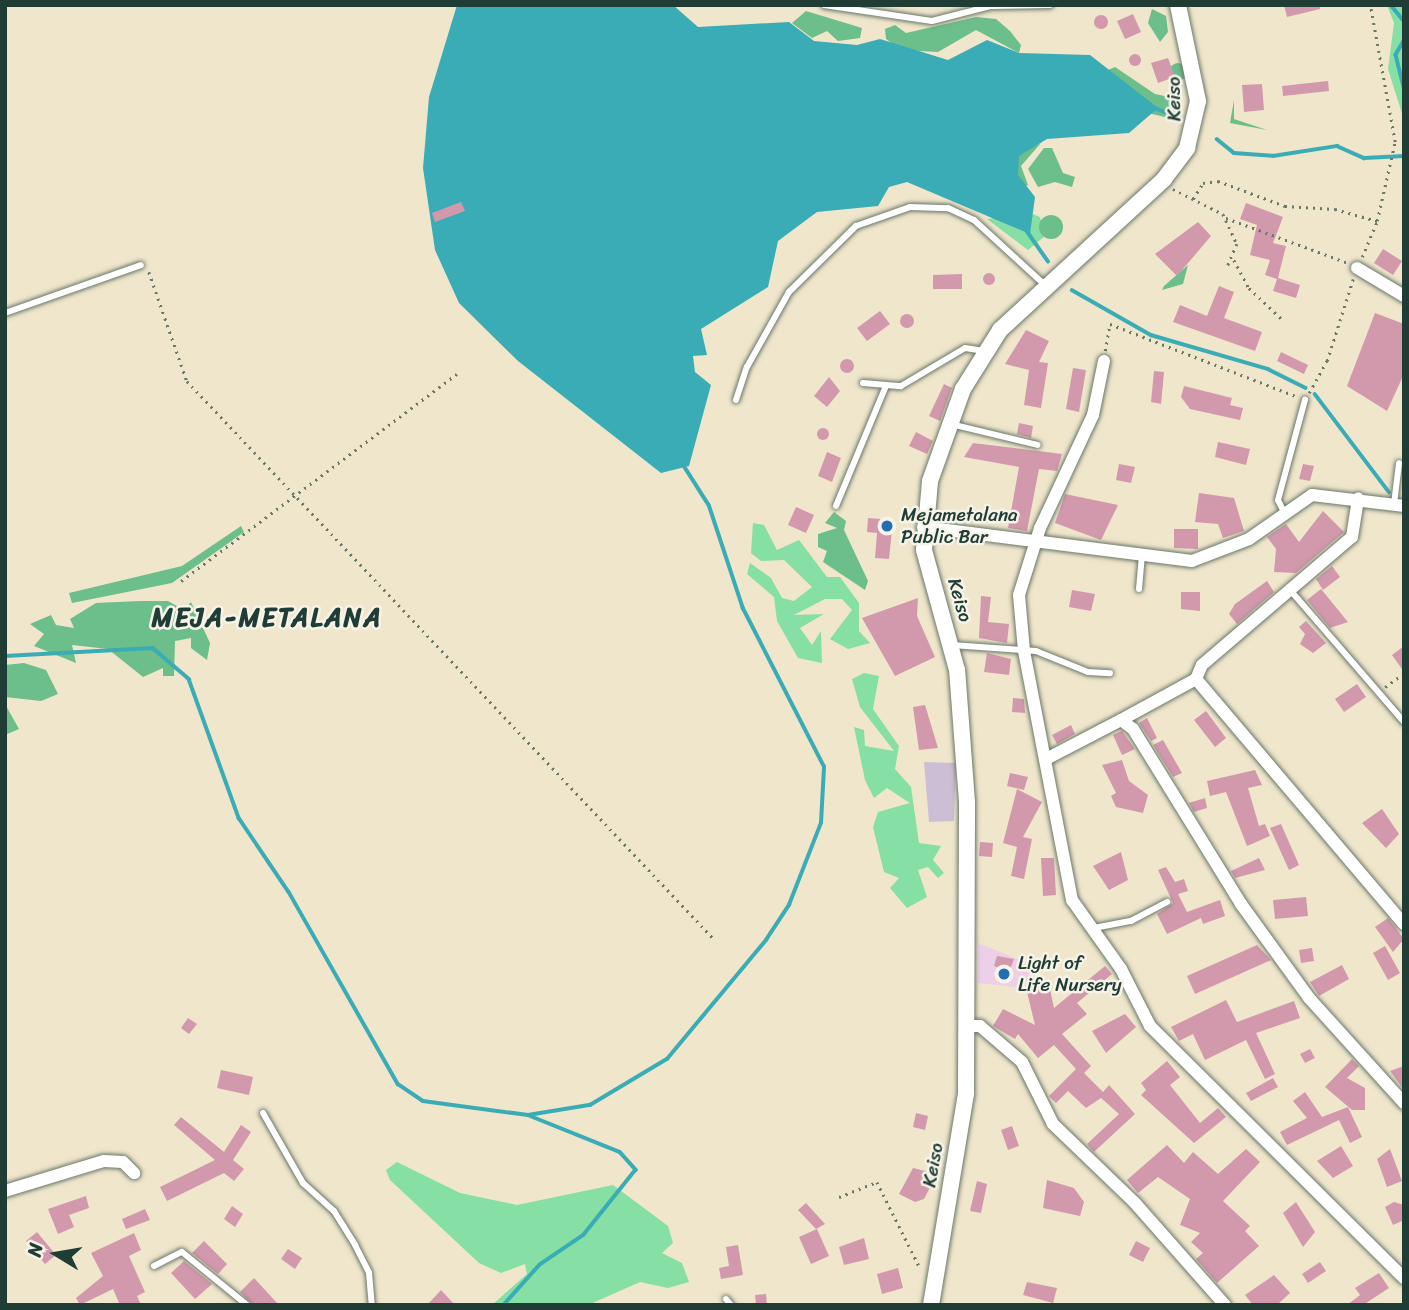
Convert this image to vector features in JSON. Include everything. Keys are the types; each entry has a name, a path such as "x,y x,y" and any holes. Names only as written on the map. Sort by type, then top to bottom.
{"street":[{"name":"Keiso","path":"931,1305 966,1094 966,733 952,645 923,527 949,424 985,351 1046,286 1164,180 1197,127 1193,55 1178,5"},
{"path":"1357,268 1404,296"},
{"path":"1104,361 1093,415 1037,540 1019,595 1024,651 1048,758 1072,900 1089,930 1121,969 1150,1027 1404,1278"},
{"path":"923,527 1192,561 1219,556 1312,495 1358,498 1399,505"},
{"path":"1048,758 1196,679 1202,665 1352,537 1358,498"},
{"path":"1196,679 1404,924"},
{"path":"1121,720 1309,998 1404,1103"},
{"path":"966,1026 980,1026 1022,1062 1052,1124 1135,1203 1225,1305"},
{"path":"5,1191 104,1161 123,1162 134,1173"}],"lane":[{"path":"824,5 932,21 991,6 1050,5"},
{"path":"736,400 747,367 789,292 856,226 910,207 948,208 974,220 1046,286"},
{"path":"5,313 141,265"},
{"path":"863,383 901,386 965,348 985,351"},
{"path":"836,506 886,386"},
{"path":"1284,512 1278,500 1305,400"},
{"path":"949,424 1038,445"},
{"path":"1399,463 1399,505"},
{"path":"1139,589 1142,554"},
{"path":"1291,591 1404,722"},
{"path":"952,645 1024,651 1088,672 1110,673"},
{"path":"1089,930 1131,921 1167,902"},
{"path":"262,1113 303,1183 334,1211 355,1245 369,1273 372,1305"},
{"path":"154,1266 182,1252 247,1305"}],"path":[{"path":"1104,361 1110,324 1305,400 1326,361 1357,268 1377,221 1389,179 1395,142 1370,5"},
{"path":"1164,180 1226,218 1319,248 1357,268"},
{"path":"1193,199 1203,183 1218,181 1285,206 1335,209 1377,221"},
{"path":"1226,218 1237,244 1234,260 1227,268"},
{"path":"1234,260 1249,288 1284,321"},
{"path":"141,265 151,275 187,381 713,938"},
{"path":"181,581 297,497 457,374"},
{"path":"1379,691 1404,673"},
{"path":"839,1197 877,1182 899,1216 917,1265 935,1269"}],"shaded area":[{"path":"924,762 956,763 954,821 929,822"},
{"name":"Light of Life Nursery","path":"978,943 1032,965 1025,988 978,983"}],"green space":[{"path":"1387,5 1404,5 1404,120 1388,69 1394,23"},
{"path":"1152,9 1166,16 1168,32 1160,42 1148,23"},
{"path":"806,11 862,28 860,38 838,41 827,31 812,38 792,23"},
{"path":"976,17 996,19 1021,45 1019,53 976,30 938,52 901,50 886,39 885,29 895,25 906,33"},
{"path":"1178,63 1184,66 1187,72 1184,78 1178,81 1172,78 1169,72 1172,66"},
{"path":"1115,67 1155,94 1179,99 1180,114 1173,119 1148,113 1108,70"},
{"path":"1234,100 1234,119 1267,130 1230,123"},
{"path":"1041,143 1021,166 1028,185 1020,188 1009,158"},
{"path":"1044,148 1052,148 1063,173 1075,177 1072,187 1055,182 1038,187 1028,169"},
{"path":"1030,213 1040,217 1045,236 1028,250 987,219"},
{"path":"1051,215 1059,219 1063,227 1059,235 1051,239 1043,235 1039,227 1043,219"},
{"path":"1188,265 1183,284 1162,290 1164,286"},
{"path":"834,512 846,521 844,530 868,581 865,590 823,562 827,551 818,547 818,534 837,528 825,523"},
{"path":"753,523 764,525 777,550 799,540 827,577 840,577 859,603 859,631 870,643 848,649 830,639 852,610 842,599 825,599 794,615 824,614 800,628 812,645 821,631 822,663 798,658 777,621 774,597 747,574 750,563 771,578 782,598 794,601 812,587 784,560 761,561 751,553"},
{"path":"241,526 244,532 172,583 72,603 69,593 182,566"},
{"path":"168,601 184,610 191,602 210,643 207,660 191,648 191,638 175,641 174,676 163,676 163,668 143,677 108,649 72,645 76,663 34,646 44,634 30,624 51,615 56,625 74,628 70,619 96,603"},
{"path":"24,663 46,670 58,694 41,701 5,697 5,665"},
{"path":"864,673 879,676 873,709 899,746 895,769 911,787 919,843 941,846 933,860 944,873 938,878 928,867 918,870 927,897 907,908 890,888 899,878 884,872 873,827 878,812 910,803 887,788 874,798 865,780 854,727 864,730 865,746 894,751 860,707 852,679"},
{"path":"5,704 19,729 5,735"},
{"path":"397,1162 460,1193 517,1205 613,1185 668,1226 673,1243 662,1253 682,1263 689,1282 668,1288 640,1282 588,1305 492,1305 527,1274 525,1264 501,1273 479,1263 390,1180 386,1170"}],"water":[{"path":"457,5 673,5 698,27 789,22 814,41 857,45 880,39 948,60 987,40 1019,53 1090,55 1158,108 1129,133 1047,139 1019,156 1018,175 1035,197 1030,234 907,182 889,187 878,206 817,212 778,241 768,287 701,329 707,355 693,356 695,372 711,385 689,466 661,473 518,361 459,303 435,250 423,168 429,97"}],"building":[{"path":"1284,5 1320,5 1320,9 1287,17"},
{"path":"1133,14 1141,32 1125,39 1117,21"},
{"path":"1101,15 1106,17 1106,27 1101,29 1096,27 1094,22 1096,17"},
{"path":"1130,55 1140,55 1140,65 1130,65"},
{"path":"1168,58 1175,77 1158,83 1151,63"},
{"path":"1328,81 1329,91 1283,96 1282,86"},
{"path":"1262,84 1264,110 1244,112 1242,85"},
{"path":"461,202 465,211 435,222 432,213"},
{"path":"1246,203 1283,217 1273,243 1286,246 1278,278 1300,285 1296,298 1273,291 1277,279 1265,275 1270,260 1250,255 1257,225 1240,219"},
{"path":"1198,222 1211,236 1177,276 1155,254"},
{"path":"1383,249 1402,261 1393,275 1374,263"},
{"path":"989,273 995,279 989,285 983,279"},
{"path":"962,274 962,289 933,289 933,275"},
{"path":"1219,286 1234,292 1224,318 1262,332 1255,351 1173,322 1180,305 1207,316"},
{"path":"880,311 890,324 867,341 857,328"},
{"path":"1375,313 1404,324 1404,374 1387,411 1347,386"},
{"path":"907,314 912,316 912,326 907,328 902,326 900,321 902,316"},
{"path":"1026,330 1049,341 1039,362 1048,363 1041,408 1024,405 1029,370 1005,364"},
{"path":"1281,352 1308,365 1304,374 1277,361"},
{"path":"847,359 852,361 852,371 847,373 842,371 840,366 842,361"},
{"path":"1073,368 1086,370 1079,412 1066,409"},
{"path":"1154,371 1164,372 1161,404 1151,402"},
{"path":"829,377 840,391 827,407 814,396"},
{"path":"944,384 952,388 940,421 929,416"},
{"path":"1184,386 1232,398 1230,405 1243,408 1240,420 1190,409 1181,397"},
{"path":"1019,423 1033,426 1031,438 1017,434"},
{"path":"823,428 829,434 823,440 817,434"},
{"path":"916,432 933,441 927,454 909,446"},
{"path":"1218,442 1250,449 1246,465 1215,457"},
{"path":"973,443 1062,454 1057,471 1039,469 1027,531 1008,528 1019,467 964,457"},
{"path":"827,452 841,458 832,482 818,476"},
{"path":"1119,464 1135,467 1131,483 1116,480"},
{"path":"1303,464 1314,466 1310,481 1299,479"},
{"path":"1199,493 1234,498 1244,531 1223,538 1218,524 1195,522"},
{"path":"1065,494 1118,505 1101,540 1055,523"},
{"path":"796,507 814,515 806,533 788,525"},
{"path":"1323,511 1344,532 1296,573 1274,572 1276,549 1267,537 1286,524 1299,542"},
{"path":"868,518 893,520 889,559 875,558 877,533 867,532"},
{"path":"1174,529 1198,529 1198,549 1174,548"},
{"path":"1332,566 1340,577 1323,590 1316,579"},
{"path":"1267,581 1274,592 1237,624 1229,614 1235,604"},
{"path":"1321,589 1348,622 1330,628 1307,600"},
{"path":"1072,590 1095,594 1091,611 1069,607"},
{"path":"1181,592 1200,592 1200,611 1181,609"},
{"path":"981,596 991,597 988,622 1009,624 1007,643 979,638"},
{"path":"918,598 917,616 935,657 895,676 862,618"},
{"path":"1306,621 1326,643 1313,653 1300,644 1305,634 1299,627"},
{"path":"1404,646 1404,672 1392,655"},
{"path":"987,653 1011,659 1009,675 984,672"},
{"path":"1357,684 1366,697 1344,712 1335,699"},
{"path":"1013,698 1024,699 1025,713 1012,712"},
{"path":"925,705 938,748 919,750 913,707"},
{"path":"1206,711 1226,738 1215,747 1194,720"},
{"path":"1147,718 1157,738 1151,741 1139,723"},
{"path":"1071,725 1075,734 1057,744 1052,735"},
{"path":"1122,731 1135,749 1122,755 1113,735"},
{"path":"1163,740 1182,773 1173,777 1153,745"},
{"path":"1122,760 1129,781 1148,795 1143,813 1116,807 1111,796 1116,793 1102,765"},
{"path":"1255,770 1262,785 1248,788 1259,826 1265,824 1270,836 1247,846 1226,792 1210,796 1207,781"},
{"path":"1010,773 1028,777 1024,790 1007,786"},
{"path":"1017,789 1042,802 1023,837 1032,839 1024,879 1011,876 1017,847 1003,843"},
{"path":"1205,798 1207,808 1194,812 1189,803"},
{"path":"1382,809 1399,834 1386,848 1362,823"},
{"path":"1281,824 1299,865 1289,870 1270,828"},
{"path":"980,842 993,843 992,857 979,856"},
{"path":"1121,852 1128,880 1109,890 1093,866"},
{"path":"1041,858 1054,858 1056,895 1043,896"},
{"path":"1259,858 1265,870 1235,878 1231,871"},
{"path":"1166,867 1175,882 1184,879 1188,891 1178,894 1187,912 1220,900 1225,916 1203,924 1201,918 1167,934 1157,914 1173,903 1158,870"},
{"path":"1306,897 1308,916 1275,919 1273,900"},
{"path":"1388,918 1404,939 1393,952 1375,927"},
{"path":"1257,945 1271,960 1195,994 1187,976"},
{"path":"1385,946 1400,973 1388,980 1373,953"},
{"path":"1312,948 1314,961 1301,963 1299,950"},
{"path":"997,956 1014,959 1009,972 994,966"},
{"path":"1342,965 1349,979 1319,996 1310,982"},
{"path":"1105,966 1112,974 1077,1003 1087,1014 1062,1034 1091,1066 1084,1073 1103,1092 1109,1085 1135,1114 1094,1152 1087,1144 1119,1114 1101,1098 1086,1108 1068,1091 1056,1103 1049,1096 1076,1069 1054,1045 1038,1058 1018,1034 1015,1039 993,1026 1003,1009 1035,1025 1026,988 1049,984 1054,1008"},
{"path":"1226,1000 1237,1022 1294,1001 1300,1018 1256,1033 1275,1074 1265,1079 1246,1040 1205,1060 1193,1034 1179,1041 1171,1027"},
{"path":"1125,1014 1136,1027 1106,1053 1092,1031"},
{"path":"188,1018 197,1024 189,1034 181,1028"},
{"path":"1310,1049 1315,1058 1305,1063 1300,1054"},
{"path":"1352,1059 1359,1066 1347,1078 1365,1088 1365,1110 1352,1110 1325,1087"},
{"path":"1167,1061 1180,1077 1170,1085 1200,1123 1218,1108 1226,1117 1194,1143 1141,1095 1146,1090 1141,1083"},
{"path":"1404,1066 1404,1090 1390,1071"},
{"path":"221,1070 253,1077 249,1095 217,1088"},
{"path":"1273,1078 1278,1087 1251,1101 1246,1093"},
{"path":"1305,1092 1322,1117 1348,1107 1362,1137 1350,1143 1339,1120 1287,1145 1280,1132 1307,1118 1293,1101"},
{"path":"916,1113 928,1116 925,1130 913,1127"},
{"path":"181,1117 224,1152 241,1125 251,1132 233,1160 244,1169 234,1181 224,1173 167,1201 160,1187 215,1160 174,1125"},
{"path":"1012,1126 1019,1146 1008,1150 1001,1130"},
{"path":"1167,1145 1184,1163 1193,1152 1218,1174 1246,1149 1260,1162 1223,1201 1250,1226 1245,1231 1259,1246 1217,1283 1196,1259 1203,1253 1191,1242 1200,1233 1180,1225 1190,1199 1158,1177 1138,1193 1127,1180"},
{"path":"1341,1146 1353,1166 1333,1178 1317,1161"},
{"path":"1390,1149 1402,1181 1387,1187 1377,1159"},
{"path":"913,1168 937,1174 924,1199 915,1202 899,1194"},
{"path":"1047,1180 1074,1188 1084,1202 1080,1216 1043,1208"},
{"path":"977,1181 987,1184 981,1213 970,1211"},
{"path":"86,1196 89,1208 69,1215 74,1227 58,1234 48,1209"},
{"path":"1296,1202 1315,1232 1303,1247 1283,1213"},
{"path":"1394,1202 1404,1205 1404,1220 1393,1225 1385,1207"},
{"path":"806,1203 825,1224 816,1229 798,1210"},
{"path":"232,1206 243,1214 235,1227 224,1219"},
{"path":"145,1209 150,1220 126,1229 122,1219"},
{"path":"817,1229 829,1256 811,1264 799,1237"},
{"path":"37,1232 56,1255 45,1264 26,1241"},
{"path":"134,1233 141,1250 129,1256 145,1292 137,1296 141,1305 120,1305 113,1289 80,1305 76,1298 103,1276 91,1253"},
{"path":"864,1238 869,1259 844,1265 839,1247"},
{"path":"204,1241 227,1264 218,1274 192,1253"},
{"path":"1136,1241 1150,1248 1143,1262 1129,1255"},
{"path":"738,1245 743,1275 721,1279 719,1268 729,1266 726,1247"},
{"path":"288,1249 302,1258 295,1269 281,1259"},
{"path":"184,1261 212,1284 195,1299 171,1273"},
{"path":"1320,1262 1326,1271 1308,1283 1302,1274"},
{"path":"898,1268 903,1288 882,1294 877,1274"},
{"path":"1379,1273 1389,1288 1363,1305 1347,1305 1360,1295 1355,1288"},
{"path":"1274,1275 1290,1293 1277,1305 1253,1305 1245,1295"},
{"path":"254,1278 279,1305 253,1305 240,1292"},
{"path":"1027,1282 1057,1288 1053,1303 1023,1295"},
{"path":"441,1290 455,1305 427,1305"},
{"path":"766,1294 767,1305 756,1305 755,1295"}],"waterway":[{"path":"1391,5 1404,21"},
{"path":"1404,41 1396,55 1404,86"},
{"path":"1154,108 1179,117"},
{"path":"1217,139 1234,153 1273,156 1337,146 1364,158 1404,156"},
{"path":"1027,231 1048,261"},
{"path":"1072,290 1151,335 1268,369 1306,388"},
{"path":"1315,394 1389,492"},
{"path":"528,1115 590,1105 667,1059 766,940 789,905 821,823 824,767 743,609 709,506 683,465"},
{"path":"5,656 153,648 189,679 239,818 289,892 398,1084 423,1101 528,1115 620,1152 636,1170 584,1235 540,1265 504,1305"}],"place":[{"name":"Mejametalana Public Bar","path":"887,526"},
{"name":"Light of Life Nursery","path":"1004,974"}],"district":[{"name":"MEJA-METALANA","path":"267,618"}]}
